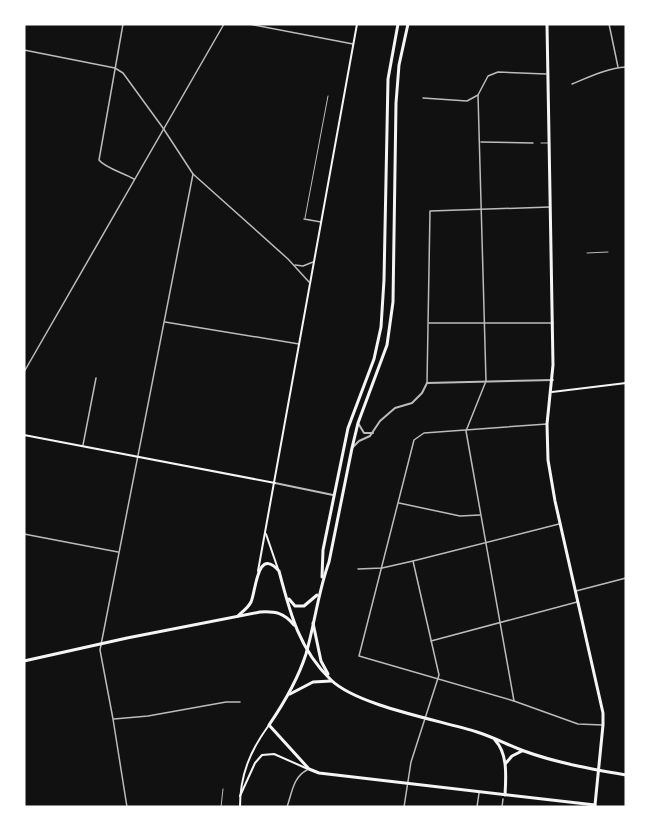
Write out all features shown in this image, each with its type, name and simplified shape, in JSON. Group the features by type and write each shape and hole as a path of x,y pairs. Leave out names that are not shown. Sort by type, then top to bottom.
{"main road":[{"path":"238,616 250,604 266,531 357,24"},
{"path":"322,582 323,550 348,428 374,359 381,327 388,79 398,24"},
{"path":"240,807 244,769 248,758 288,695 306,652 322,582 329,562 358,423 381,364 392,318 396,103 399,65 408,24"},
{"path":"240,795 255,763 262,755 274,753 319,774 595,806 603,712 550,472 547,424 553,380 553,323 547,24"},
{"path":"550,393 626,383"},
{"path":"24,435 275,483"},
{"path":"266,531 306,652 332,681 348,692 365,700 494,738 524,751 578,767 626,775"},
{"path":"257,574 265,564 274,566 279,571"},
{"path":"286,596 291,603 299,607 310,603 319,594"},
{"path":"24,661 101,643 273,611 286,616 296,627"},
{"path":"313,621 321,661 332,681"},
{"path":"288,695 313,682 332,681"},
{"path":"269,725 309,770"},
{"path":"494,738 502,748 506,795"},
{"path":"505,766 512,756 524,751"}],"street":[{"path":"123,24 99,160 103,165 119,170 134,179"},
{"path":"24,372 224,24"},
{"path":"249,24 354,45"},
{"path":"609,24 618,68"},
{"path":"24,51 115,68 123,73 193,174 294,265 310,283"},
{"path":"572,84 626,67"},
{"path":"514,701 466,431 486,381 478,95 488,76 498,72 548,74"},
{"path":"423,98 467,101 478,95"},
{"path":"480,142 533,143"},
{"path":"126,807 100,650 193,174"},
{"path":"352,448 359,441 370,436 380,421 394,408 412,403 422,393 427,383 430,211 551,207"},
{"path":"304,219 321,222"},
{"path":"294,265 303,266 313,262"},
{"path":"164,322 300,344"},
{"path":"428,323 553,323"},
{"path":"83,446 96,378"},
{"path":"427,383 553,380"},
{"path":"358,423 364,433 373,433"},
{"path":"547,424 424,434 414,440 359,656 514,701 578,724 603,725"},
{"path":"275,483 333,495"},
{"path":"398,503 460,516 481,515"},
{"path":"358,569 381,568 413,561 560,523"},
{"path":"24,534 118,553"},
{"path":"404,807 411,762 439,675 413,561"},
{"path":"575,591 626,578"},
{"path":"431,641 578,602"},
{"path":"113,719 240,702"},
{"path":"287,807 296,780 301,773 309,770"},
{"path":"477,807 479,792"},
{"path":"502,799 502,807"}],"lane":[{"path":"304,219 328,96"},
{"path":"542,143 549,143"},
{"path":"587,253 608,252"},
{"path":"221,807 223,789"}]}
